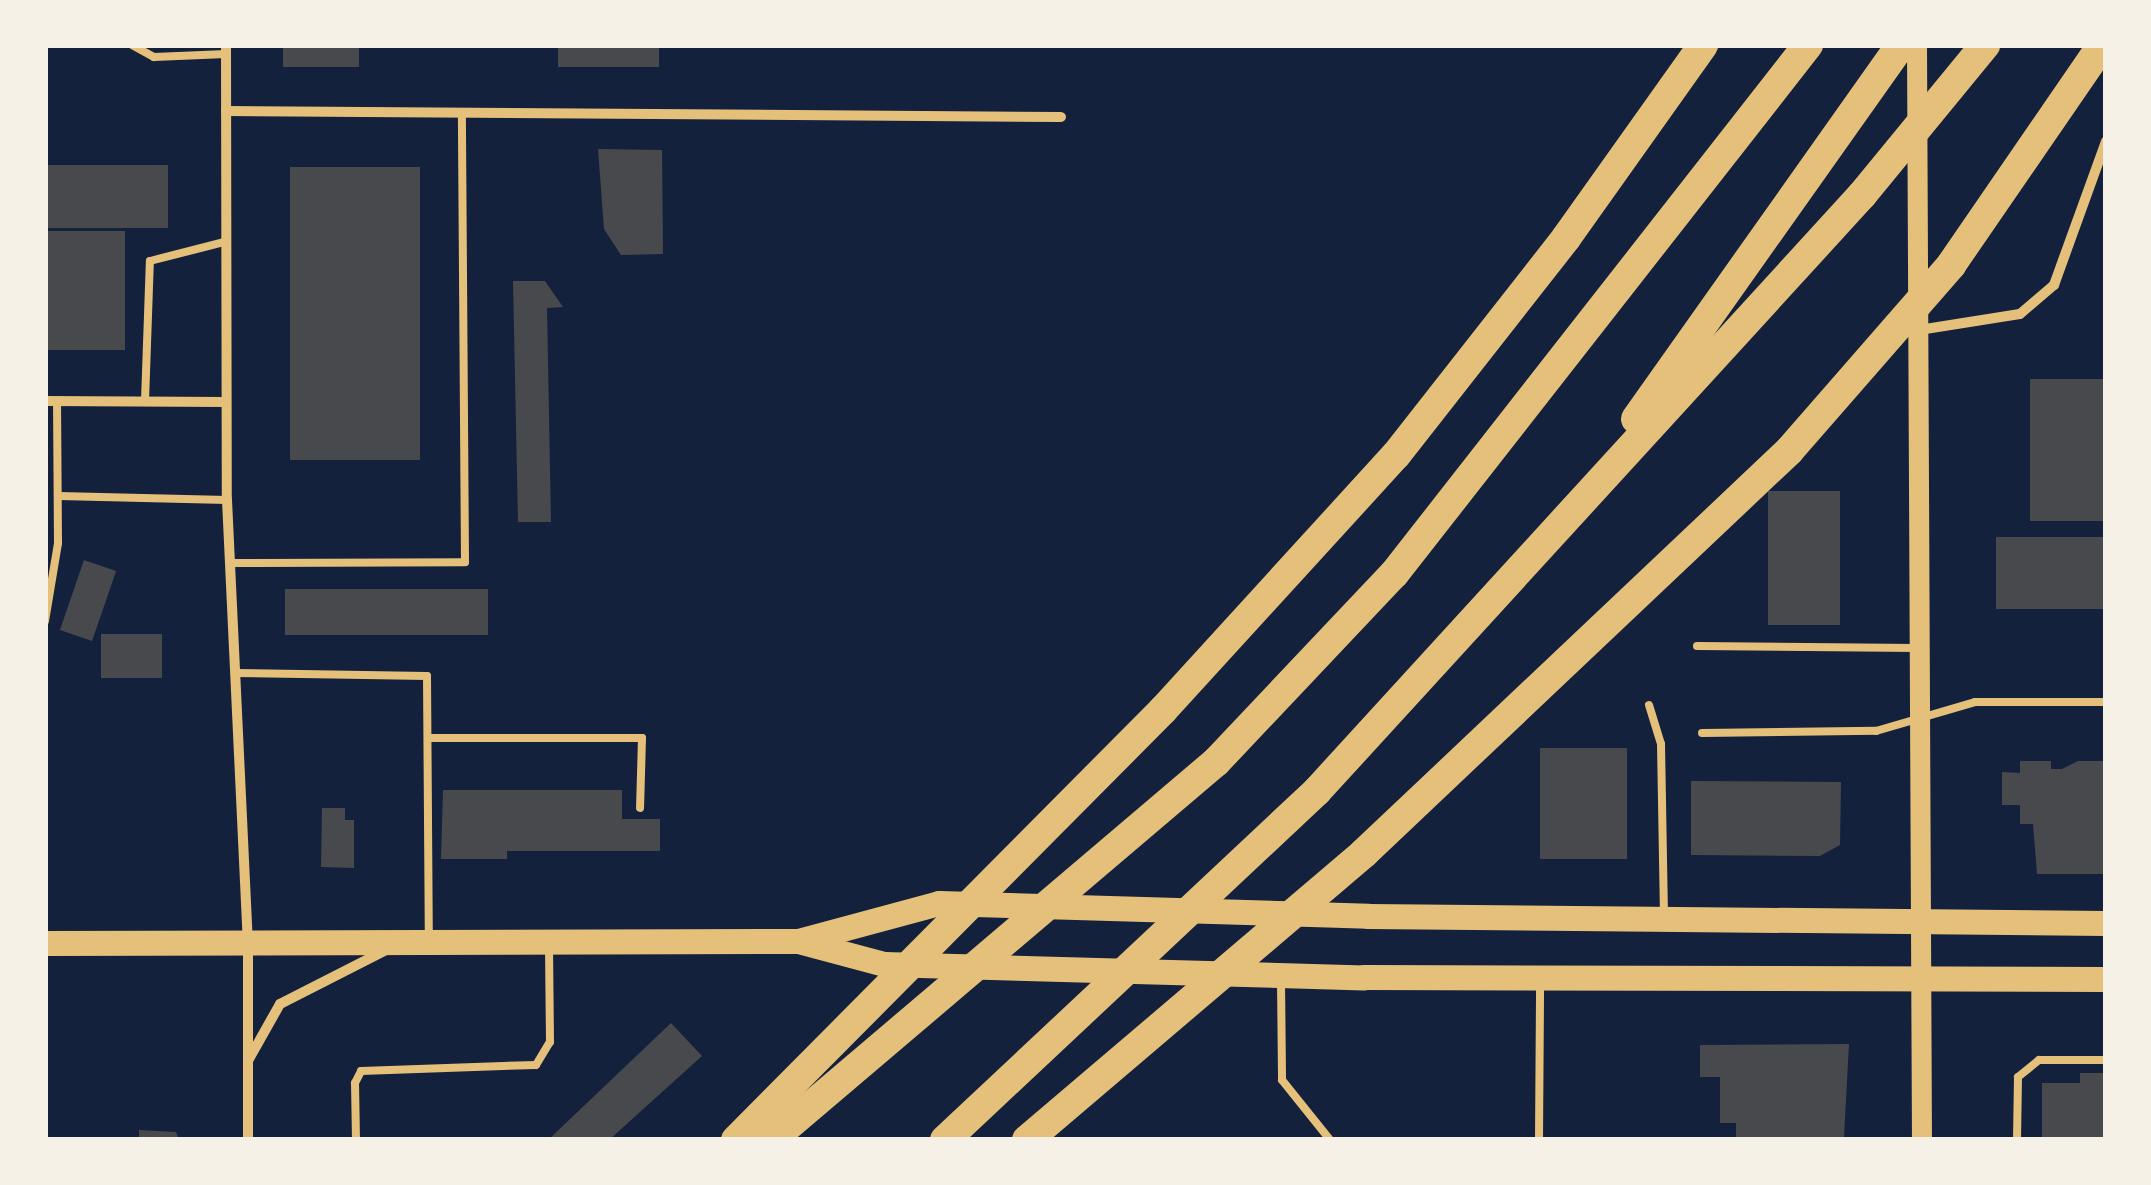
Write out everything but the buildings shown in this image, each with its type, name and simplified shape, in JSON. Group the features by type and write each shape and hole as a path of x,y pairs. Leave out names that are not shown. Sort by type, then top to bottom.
{"highway":[{"path":"736,1140 1162,710 1396,454 1566,238 1703,45"},
{"path":"772,1140 903,1035 1216,762 1394,574 1808,45"},
{"path":"1565,520 1901,45"},
{"path":"946,1140 1276,831 1862,194 1985,45"},
{"path":"1027,1140 1364,853 1800,440 1951,266 2102,45"}],"main road":[{"path":"1916,45 1923,712 1922,1140"},
{"path":"798,941 939,902 2106,923"},
{"path":"45,943 798,941 884,964 1540,978 2106,979"}],"street":[{"path":"226,49 226,500 248,943 248,1140"},
{"path":"226,112 1062,117"},
{"path":"1919,330 2020,314 2046,292 2064,266 2105,148"},
{"path":"51,401 225,402"},
{"path":"248,1060 280,1004 402,942"}],"lane":[{"path":"132,45 154,57 226,49"},
{"path":"230,563 465,562 462,113"},
{"path":"145,401 150,261 224,242"},
{"path":"45,621 59,496 51,401"},
{"path":"59,496 226,500"},
{"path":"1697,646 1921,648"},
{"path":"235,673 424,675 429,738 429,942"},
{"path":"1702,733 1876,731 1923,712 1975,702 2106,702"},
{"path":"1649,705 1661,744 1664,918"},
{"path":"429,738 642,738 640,808"},
{"path":"356,1140 355,1083 361,1072 536,1065 550,1042 549,942"},
{"path":"1281,973 1282,1080 1330,1140"},
{"path":"1539,1140 1540,978"},
{"path":"2018,1140 2018,1077 2039,1060 2106,1060"}]}
